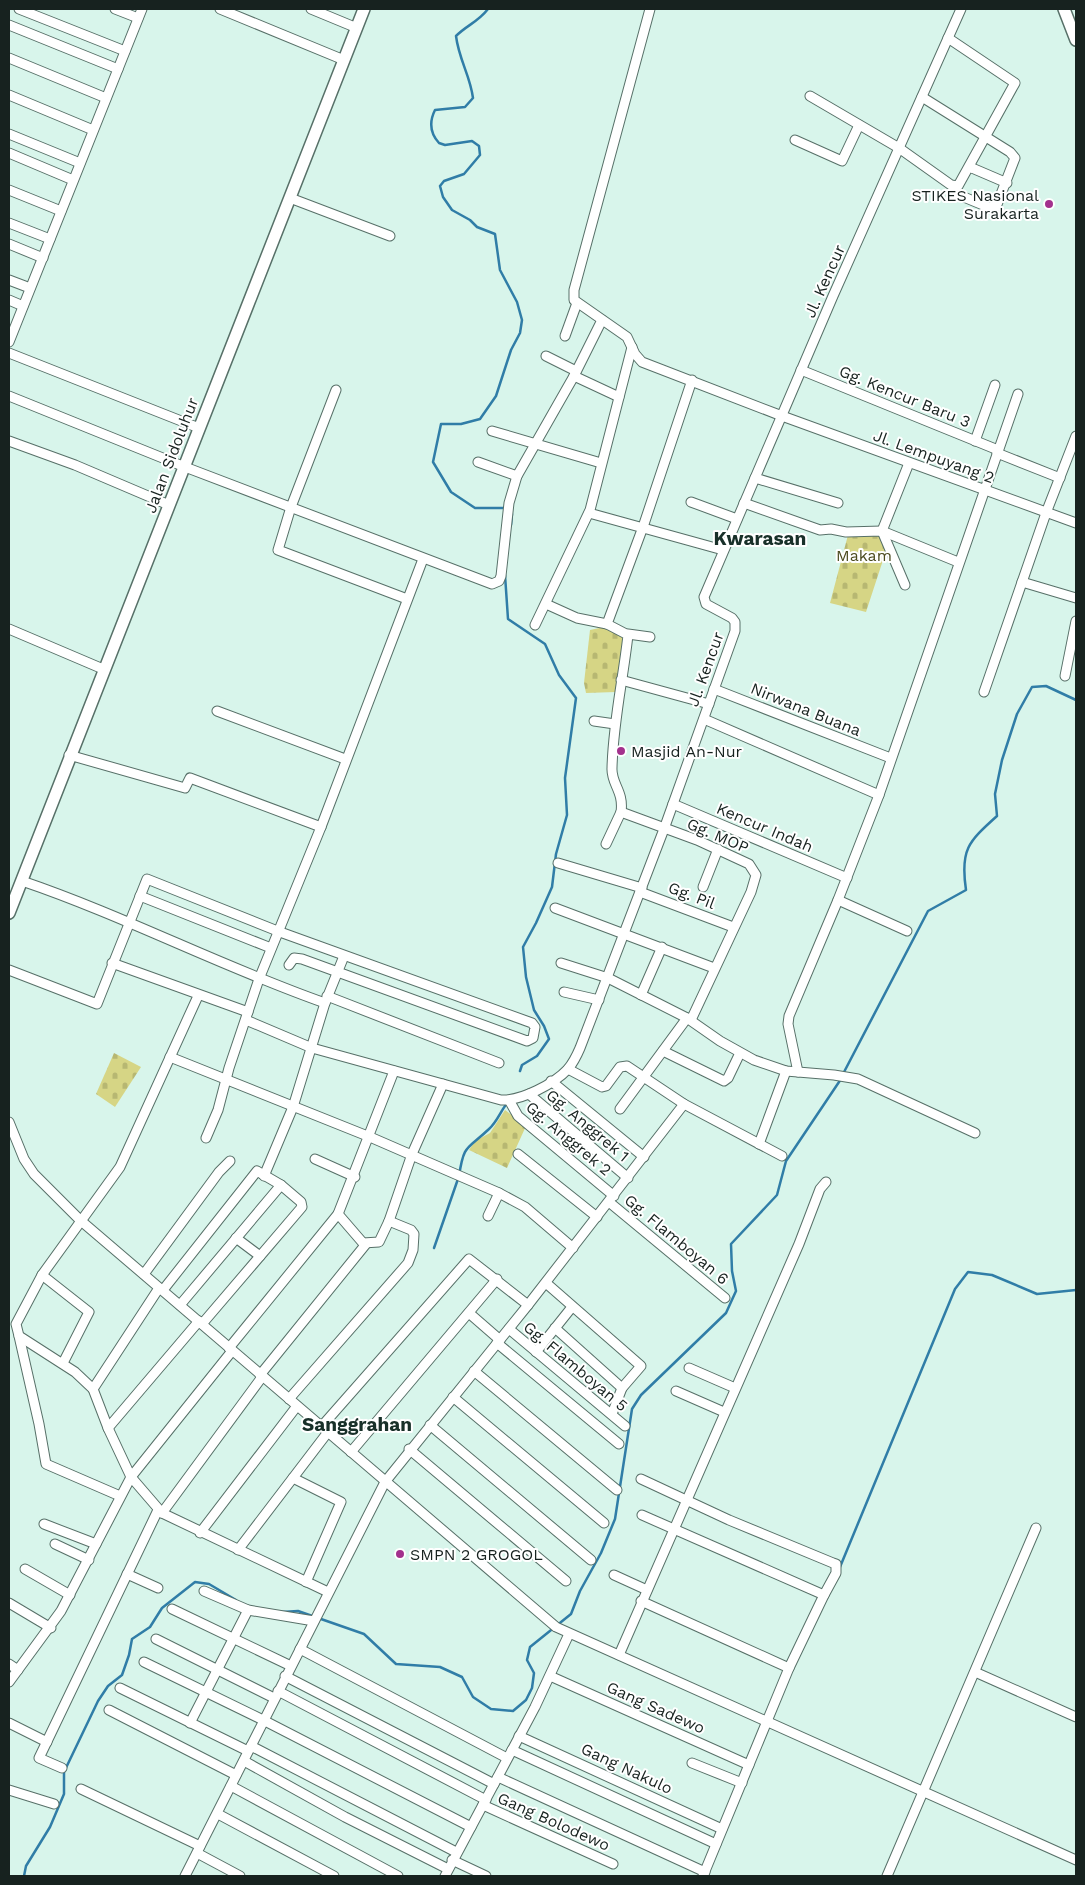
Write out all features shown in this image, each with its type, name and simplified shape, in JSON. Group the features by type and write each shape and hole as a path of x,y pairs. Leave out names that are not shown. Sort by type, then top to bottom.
{"main road":[{"name":"Jalan Sidoluhur","path":"9,913 69,755 185,467 364,9"},
{"path":"1064,9 1076,40"}],"street":[{"path":"19,9 125,52"},
{"path":"115,9 138,18"},
{"path":"9,342 50,239 58,210 73,180 142,9"},
{"path":"220,9 344,60"},
{"path":"311,9 357,28"},
{"path":"565,336 577,303 574,290 650,9"},
{"name":"Jl. Kencur","path":"112,963 247,1016 312,1048 495,1100 509,1100 529,1094 568,1069 580,1048 608,978 704,719 736,625 732,618 706,604 703,599 898,148 961,9"},
{"path":"9,25 118,69"},
{"path":"810,96 898,148 956,187 1015,83 948,38"},
{"path":"9,58 106,98"},
{"path":"9,95 93,130"},
{"path":"922,97 1010,152 1015,158 998,205 992,208 954,193"},
{"path":"795,140 842,161 859,125"},
{"path":"9,134 80,163"},
{"path":"9,153 73,180"},
{"path":"972,168 1007,183"},
{"path":"9,190 58,210"},
{"path":"290,198 390,236"},
{"path":"9,223 50,239"},
{"path":"9,244 42,258"},
{"path":"9,280 30,288"},
{"path":"9,300 23,306"},
{"name":"Jl. Lempuyang 2","path":"577,303 627,337 642,362 782,416 1076,523"},
{"path":"9,396 185,467 489,584 495,583 501,576 508,508 517,476 575,374 602,320"},
{"path":"535,625 589,513 632,347"},
{"path":"9,353 199,428"},
{"path":"546,356 619,397"},
{"name":"Gg. Kencur Baru 3","path":"801,370 976,441 1060,478"},
{"path":"606,624 643,527 692,380"},
{"path":"976,441 994,385"},
{"path":"336,390 291,507 278,550 407,599"},
{"path":"798,1072 788,1024 789,1016 847,878 878,795 929,655 958,562 985,491 1018,394"},
{"path":"492,431 534,445 601,463"},
{"path":"984,692 1046,513 1076,436"},
{"path":"9,441 75,465 169,505"},
{"path":"478,462 517,476"},
{"path":"905,585 882,531 909,463"},
{"path":"755,478 838,504"},
{"path":"691,501 737,519"},
{"path":"744,503 820,530 831,529 846,532 882,531 958,562"},
{"path":"589,513 724,550"},
{"path":"206,1138 218,1110 259,979 271,948 280,932 321,827 423,559"},
{"path":"1022,582 1076,598"},
{"path":"546,604 577,618 606,624 628,634 650,637"},
{"path":"1065,676 1076,621"},
{"path":"9,629 103,669"},
{"path":"606,844 621,812 621,792 612,774 615,724 628,634"},
{"path":"621,680 709,704"},
{"name":"Nirwana Buana","path":"714,689 888,757"},
{"path":"217,711 345,760"},
{"path":"704,719 878,795"},
{"path":"594,721 615,724"},
{"path":"69,755 186,788 190,778 321,827"},
{"name":"Kencur Indah","path":"672,804 847,878"},
{"name":"Gg. MOP","path":"621,812 718,849 749,864 756,874 751,892 733,927"},
{"path":"703,887 718,849"},
{"name":"Gg. Pil","path":"558,863 641,890 733,927"},
{"path":"9,970 96,1005 147,879 344,956 532,1023 535,1027 534,1038 527,1041 298,958 294,958 289,965"},
{"path":"22,881 130,924 259,979 326,1000 499,1063"},
{"path":"140,896 271,948"},
{"path":"838,900 907,931"},
{"path":"556,908 625,932 714,968"},
{"path":"620,1110 689,1019 733,927"},
{"path":"641,995 662,947"},
{"path":"264,1176 293,1107 326,1000 344,956"},
{"path":"561,963 608,978 689,1019 740,1053 786,1071 834,1074 867,1083 975,1133"},
{"path":"564,992 599,1000"},
{"path":"120,1496 46,1464 39,1424 16,1324 42,1275 120,1167 198,996"},
{"path":"663,1051 724,1081 728,1078 740,1053"},
{"path":"170,1057 412,1154 499,1192 524,1207 573,1248"},
{"path":"568,1069 602,1087 606,1086 623,1066 628,1066 644,1079 684,1104 782,1156"},
{"path":"759,1144 786,1071"},
{"path":"9,1682 51,1628 89,1560 131,1476 338,1214 370,1137 394,1072"},
{"path":"551,1081 644,1157"},
{"path":"62,1768 39,1759 127,1574 160,1511 261,1376 366,1244 379,1242 389,1221 412,1154 442,1084"},
{"name":"Gg. Anggrek 1","path":"529,1094 628,1178"},
{"name":"Gg. Anggrek 2","path":"509,1100 518,1116 612,1199"},
{"path":"184,1876 218,1814 285,1676 385,1482 409,1449 597,1218 684,1104"},
{"path":"9,1122 24,1159 34,1174 80,1220 385,1482 563,1631 1076,1858"},
{"path":"518,1154 597,1218"},
{"path":"315,1159 354,1177"},
{"path":"144,1274 222,1168 230,1161"},
{"path":"93,1389 161,1289 257,1171 281,1185 300,1201 302,1206 260,1256 108,1428"},
{"path":"619,1655 641,1601 675,1529 724,1412 799,1244 820,1189 826,1182"},
{"path":"180,1305 281,1185"},
{"path":"488,1216 499,1192"},
{"name":"Gg. Flamboyan 6","path":"612,1199 725,1298"},
{"path":"338,1214 366,1244"},
{"path":"289,1399 408,1263 413,1250 414,1234 410,1230 389,1221"},
{"path":"236,1238 260,1256"},
{"path":"238,1550 293,1478 325,1429 468,1260 472,1259 528,1305"},
{"path":"42,1275 89,1312 63,1363"},
{"path":"351,1452 497,1280"},
{"path":"546,1282 640,1366 622,1388 612,1414"},
{"path":"536,1352 572,1307"},
{"path":"469,1313 498,1342 619,1444"},
{"path":"555,1328 622,1388"},
{"name":"Gg. Flamboyan 5","path":"508,1329 625,1426"},
{"path":"19,1336 63,1363 93,1389 108,1428 131,1476 160,1511 200,1532 328,1592"},
{"path":"689,1368 735,1388"},
{"path":"474,1371 617,1490"},
{"path":"676,1391 724,1412"},
{"path":"453,1397 604,1523"},
{"path":"200,1532 297,1406"},
{"path":"430,1425 591,1560"},
{"path":"409,1449 566,1580"},
{"path":"293,1478 341,1502 306,1582"},
{"path":"285,1676 496,1780 704,1874 789,1668 836,1573 836,1564 640,1479"},
{"path":"642,1515 824,1595"},
{"path":"44,1524 96,1544"},
{"path":"888,1876 1036,1528"},
{"path":"55,1544 89,1560"},
{"path":"25,1569 70,1595"},
{"path":"127,1574 158,1588"},
{"path":"614,1575 647,1590"},
{"path":"204,1591 248,1610 315,1620"},
{"path":"641,1601 789,1668"},
{"path":"9,1603 51,1628"},
{"path":"172,1609 233,1640 291,1666"},
{"path":"190,1723 248,1610"},
{"path":"244,1761 446,1872 485,1802 550,1676 563,1631"},
{"name":"Gang Bolodewo","path":"156,1639 217,1670 276,1694 485,1802 613,1864"},
{"path":"300,1649 510,1754 716,1844"},
{"path":"144,1662 263,1720 471,1827"},
{"path":"9,1664 18,1670"},
{"path":"975,1672 1076,1717"},
{"name":"Gang Sadewo","path":"550,1676 749,1765"},
{"path":"120,1688 190,1723 249,1749 454,1856 486,1876"},
{"path":"109,1710 236,1775"},
{"path":"9,1723 47,1742"},
{"name":"Gang Nakulo","path":"519,1736 722,1829"},
{"path":"692,1763 742,1783"},
{"path":"231,1786 398,1876"},
{"path":"81,1789 199,1849 240,1876"},
{"path":"9,1790 54,1804"},
{"path":"218,1814 334,1876"}],"green space":[{"name":"Makam","path":"880,533 887,553 885,554 866,612 830,603 848,535"},
{"path":"604,627 626,635 616,692 586,693 584,683 590,630"},
{"path":"114,1053 141,1067 115,1107 96,1094"},
{"path":"505,1110 526,1126 507,1168 469,1150 475,1141 490,1133"}],"waterway":[{"path":"488,9 456,36 473,98 465,107 435,110 431,127 439,143 445,145 472,141 479,146 480,155 464,174 444,181 440,186 443,197 452,210 470,220 477,227 495,234 500,270 517,302 522,320 520,333 511,350 496,396 480,419 461,424 441,424 433,462 451,492 475,508 507,508"},
{"path":"511,525 512,514"},
{"path":"505,575 508,619 545,644 559,675 576,698 565,778 567,815 556,854 552,887 523,947 526,977 534,1010 544,1026 549,1039 537,1056 522,1065 520,1071"},
{"path":"843,1074 928,911 966,890 964,865 968,848 979,833 997,816 995,794 1002,760 1017,714 1032,687 1046,686 1076,700"},
{"path":"282,1612 298,1611 364,1634 396,1664 440,1667 462,1677 473,1697 491,1709 513,1711 526,1700 532,1688 534,1673 527,1660 530,1647 571,1614 580,1591 601,1553 615,1519 632,1409 641,1395 726,1313 736,1291 732,1271 731,1244 777,1195 786,1161 841,1079"},
{"path":"434,1248 459,1176 465,1152 471,1144 491,1127 505,1106"},
{"path":"840,1567 955,1289 968,1272 992,1275 1037,1294 1076,1290"},
{"path":"24,1876 26,1866 50,1827 64,1794 64,1772 98,1701 108,1686 122,1675 132,1639 150,1627 162,1608 195,1582 209,1584 236,1600"}],"place":[{"name":"STIKES Nasional Surakarta","path":"1049,204"},
{"name":"Masjid An-Nur","path":"621,751"},
{"name":"SMPN 2 GROGOL","path":"400,1554"}],"district":[{"name":"Kwarasan","path":"760,538"},
{"name":"Sanggrahan","path":"357,1424"}]}
